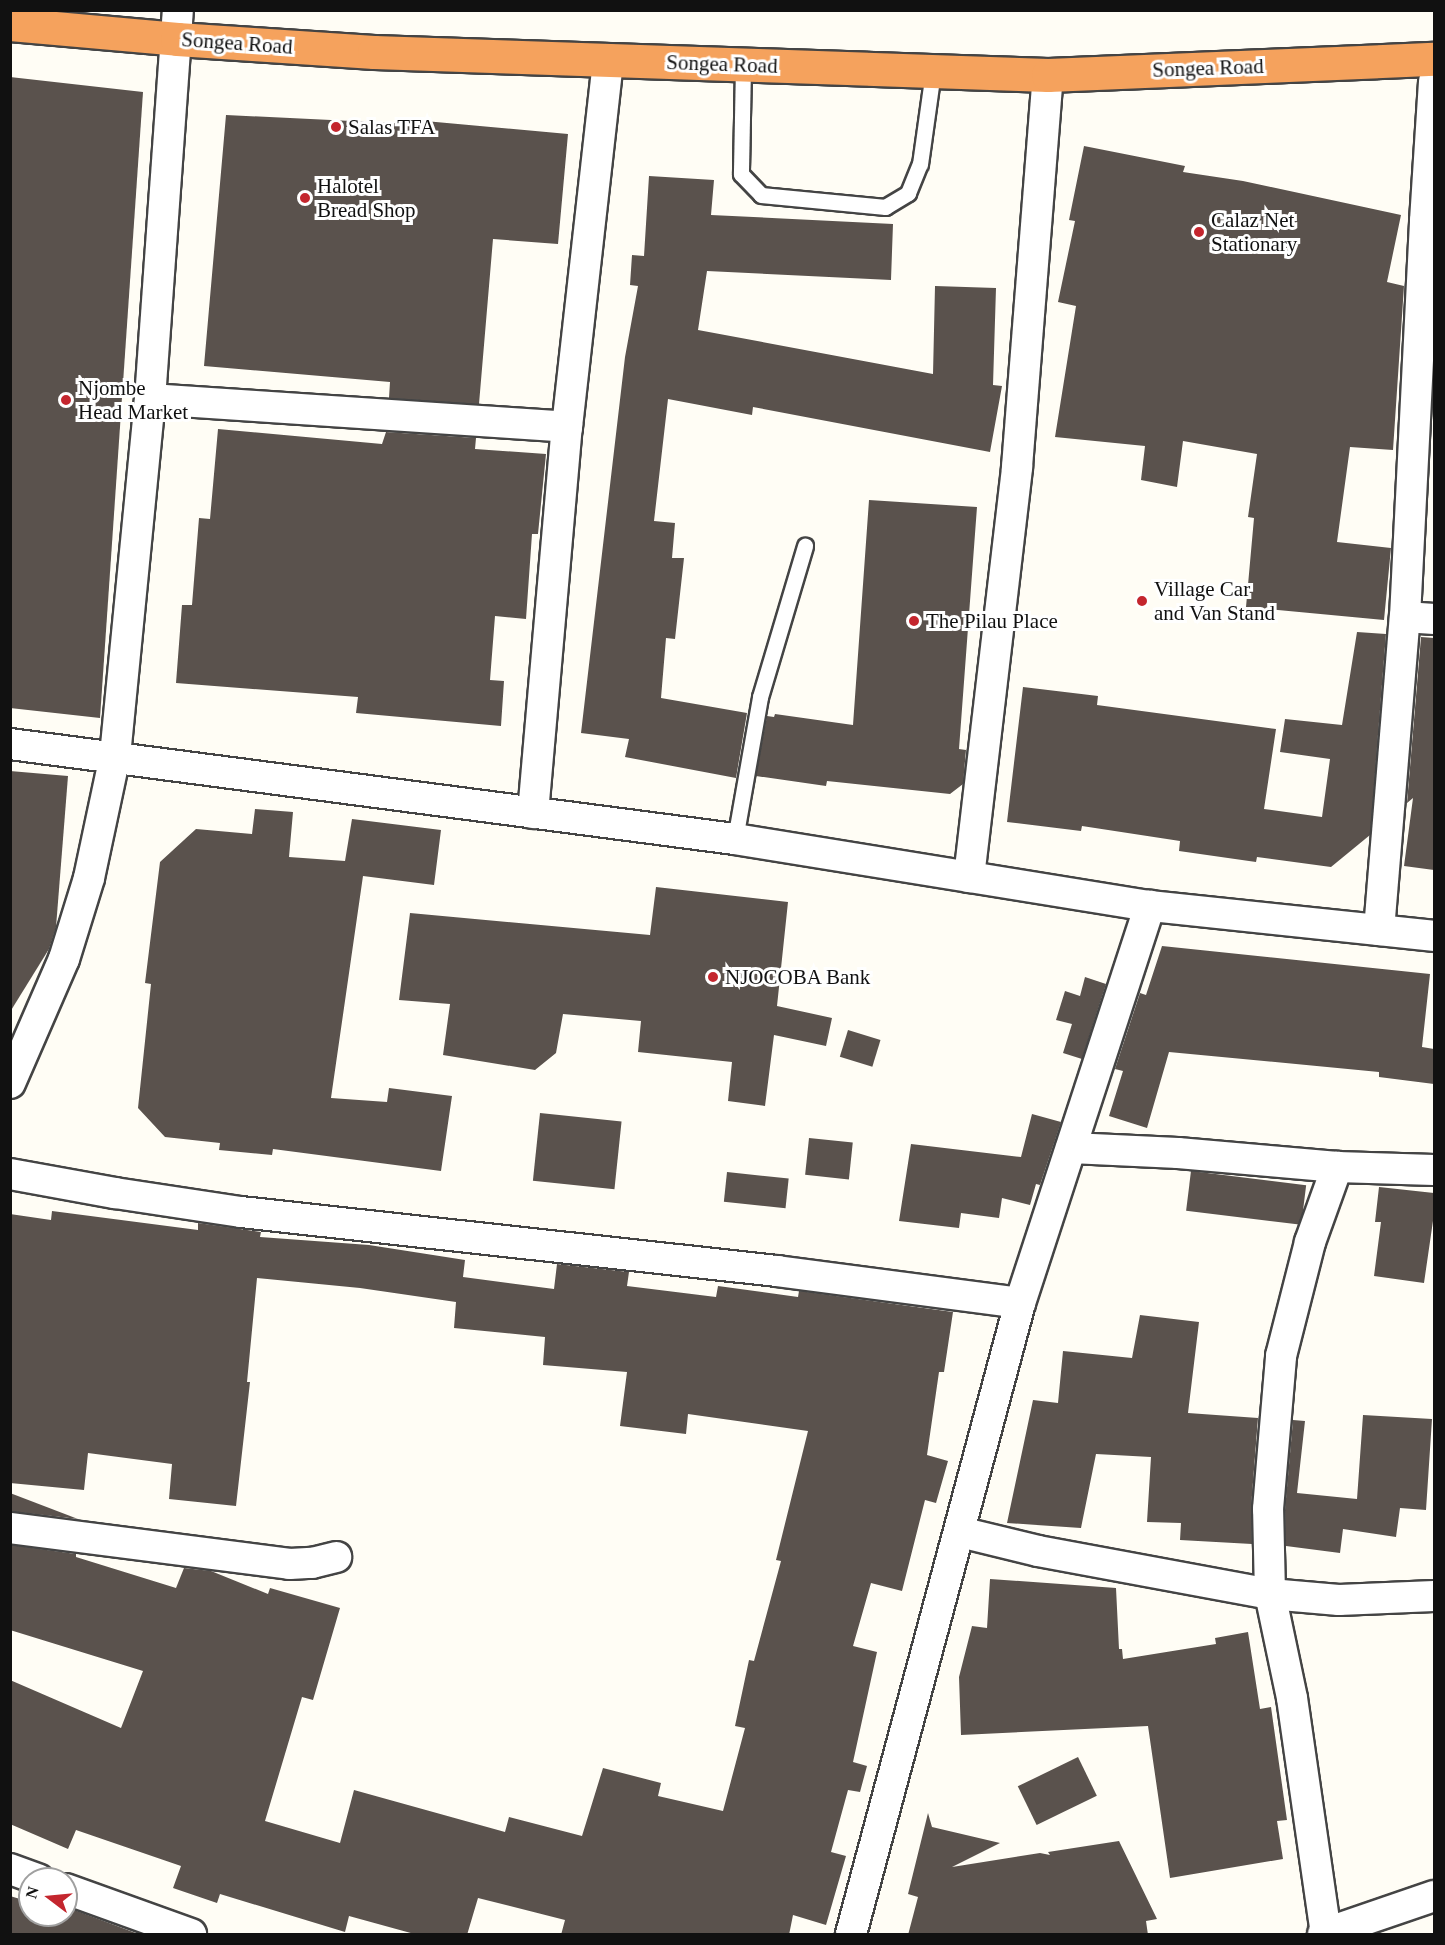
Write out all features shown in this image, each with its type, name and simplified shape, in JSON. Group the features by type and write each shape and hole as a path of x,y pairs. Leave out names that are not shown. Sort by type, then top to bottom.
{"highway":[{"name":"Songea Road","path":"10,24 177,25 374,52 1048,75 1434,59"}],"street":[{"path":"10,1083 64,959 88,878 115,756 150,399 177,25"},
{"path":"533,813 567,427 608,59"},
{"path":"969,877 1017,467 1048,75"},
{"path":"1379,930 1405,617 1434,81"},
{"path":"150,399 567,427"},
{"path":"1405,617 1434,619"},
{"path":"10,744 735,838 1150,906 1434,936"},
{"path":"851,1935 1020,1303 1150,906"},
{"path":"1071,1148 1178,1153 1337,1167 1434,1170"},
{"path":"1337,1167 1310,1242 1281,1356 1268,1509 1270,1594 1292,1698 1324,1934 1434,1896"},
{"path":"10,1173 115,1193 241,1212 777,1271 1020,1303"},
{"path":"10,1528 290,1564 312,1563 336,1557"},
{"path":"960,1532 1038,1551 1270,1594 1339,1600 1434,1596"},
{"path":"78,1893 191,1935"}],"lane":[{"path":"743,66 741,174 761,195 885,207 908,194 920,164 933,72"},
{"path":"735,838 760,697 805,546"}],"building":[{"name":"Njombe Head Market","path":"10,77 143,92 100,718 10,708"},
{"path":"226,115 413,124 414,120 568,134 558,244 493,239 479,404 389,398 390,382 204,366"},
{"path":"1084,146 1185,166 1183,172 1243,181 1401,215 1387,282 1404,286 1393,450 1350,447 1337,542 1391,548 1384,620 1246,607 1254,518 1248,517 1257,454 1183,441 1177,487 1141,480 1145,446 1055,437 1076,306 1058,302 1075,221 1069,220"},
{"path":"649,176 714,180 711,215 893,224 891,280 707,271 698,330 933,374 935,286 996,288 993,385 1002,386 990,452 753,407 752,415 668,399 654,521 675,523 672,558 684,558 675,639 666,638 661,698 747,713 736,778 625,757 629,739 581,733 625,357 638,286 630,285 632,255 644,256"},
{"path":"218,429 382,444 386,432 476,438 475,449 546,454 538,534 532,534 526,619 495,616 490,680 504,681 501,726 356,713 358,697 176,683 182,605 192,605 199,518 210,519"},
{"name":"The Pilau Place","path":"869,500 977,507 959,749 966,750 963,784 950,794 827,781 826,786 756,776 767,716 774,717 775,714 853,725"},
{"path":"1357,632 1386,634 1370,835 1331,867 1257,857 1256,862 1179,851 1180,841 1082,826 1081,831 1007,822 1023,687 1098,696 1097,705 1276,729 1264,809 1322,817 1330,759 1280,752 1285,719 1342,725"},
{"path":"1421,637 1434,638 1434,870 1404,866 1413,798 1407,803"},
{"path":"10,771 68,776 56,927 49,949 10,1012"},
{"path":"255,809 293,812 289,857 345,861 352,819 441,830 434,885 363,876 331,1098 387,1102 389,1088 452,1096 441,1171 273,1149 272,1155 219,1150 220,1143 165,1137 138,1108 151,984 145,983 160,862 196,829 252,834"},
{"path":"656,887 788,902 777,1006 832,1018 826,1046 774,1035 765,1106 728,1101 732,1062 638,1052 641,1021 563,1014 556,1053 535,1070 443,1055 450,1004 399,1000 410,913 650,935"},
{"path":"1162,946 1430,974 1422,1047 1434,1049 1434,1084 1379,1077 1379,1072 1169,1052 1147,1128 1109,1116 1123,1071 1115,1069 1140,993 1146,995"},
{"path":"1085,977 1106,984 1082,1059 1063,1053 1072,1024 1056,1020 1065,991 1080,996"},
{"path":"848,1030 881,1040 872,1067 840,1057"},
{"path":"540,1113 622,1122 614,1189 533,1181"},
{"path":"1032,1114 1061,1122 1040,1185 1036,1184 1030,1205 1002,1198 999,1218 961,1213 959,1228 899,1221 911,1144 1021,1157"},
{"path":"809,1138 853,1143 849,1179 805,1175"},
{"path":"1191,1171 1306,1185 1301,1225 1186,1211"},
{"path":"727,1172 789,1178 786,1208 724,1202"},
{"path":"1379,1187 1434,1193 1434,1214 1424,1283 1374,1276 1381,1222 1375,1222"},
{"path":"52,1211 198,1230 198,1223 261,1232 260,1237 369,1245 465,1260 463,1277 554,1289 557,1264 629,1272 627,1286 716,1297 718,1286 798,1297 799,1291 953,1312 944,1372 939,1372 927,1455 948,1461 936,1503 925,1500 902,1591 871,1583 853,1646 877,1652 853,1762 867,1766 860,1792 848,1790 831,1852 846,1856 826,1925 793,1915 789,1935 561,1935 565,1920 478,1898 467,1935 418,1935 349,1916 345,1932 220,1894 217,1903 173,1888 181,1866 76,1830 68,1849 10,1824 10,1680 121,1728 143,1671 10,1630 10,1545 76,1554 76,1557 176,1588 184,1568 211,1571 268,1594 270,1588 340,1608 313,1700 302,1697 265,1821 340,1843 354,1790 505,1832 509,1817 582,1836 603,1768 661,1783 658,1796 723,1811 745,1728 735,1726 749,1660 754,1661 781,1561 776,1560 808,1431 688,1414 686,1434 620,1426 627,1372 543,1365 545,1337 454,1328 456,1302 360,1288 257,1278 247,1382 250,1382 236,1506 169,1499 172,1464 88,1453 84,1490 10,1483 10,1214 51,1220"},
{"path":"1140,1315 1199,1322 1188,1413 1258,1418 1251,1508 1252,1544 1180,1540 1181,1523 1147,1522 1151,1457 1096,1454 1081,1528 1007,1523 1033,1400 1058,1403 1063,1351 1132,1358"},
{"path":"1363,1415 1432,1419 1426,1510 1400,1508 1396,1537 1343,1529 1340,1553 1286,1546 1285,1510 1293,1420 1305,1421 1297,1493 1357,1499"},
{"path":"10,1493 78,1519 10,1511"},
{"path":"990,1579 1116,1588 1119,1649 1122,1649 1123,1659 1216,1644 1215,1638 1248,1632 1260,1709 1271,1707 1287,1820 1277,1821 1283,1859 1170,1878 1148,1726 961,1735 959,1677 972,1626 987,1628"},
{"path":"1078,1757 1097,1796 1037,1825 1018,1786"},
{"path":"928,1813 932,1827 1000,1843 952,1867 1040,1853 1050,1855 1048,1852 1119,1841 1157,1919 1146,1921 1148,1935 908,1935 918,1897 908,1894"},
{"path":"10,1896 18,1898 18,1927 78,1927 78,1911 141,1935 10,1935"}],"place":[{"name":"Salas TFA","path":"336,127"},
{"name":"Halotel Bread Shop","path":"305,198"},
{"name":"Calaz Net Stationary","path":"1199,232"},
{"name":"Njombe Head Market","path":"66,400"},
{"name":"Village Car and Van Stand","path":"1142,601"},
{"name":"The Pilau Place","path":"914,621"},
{"name":"NJOCOBA Bank","path":"713,977"}]}
